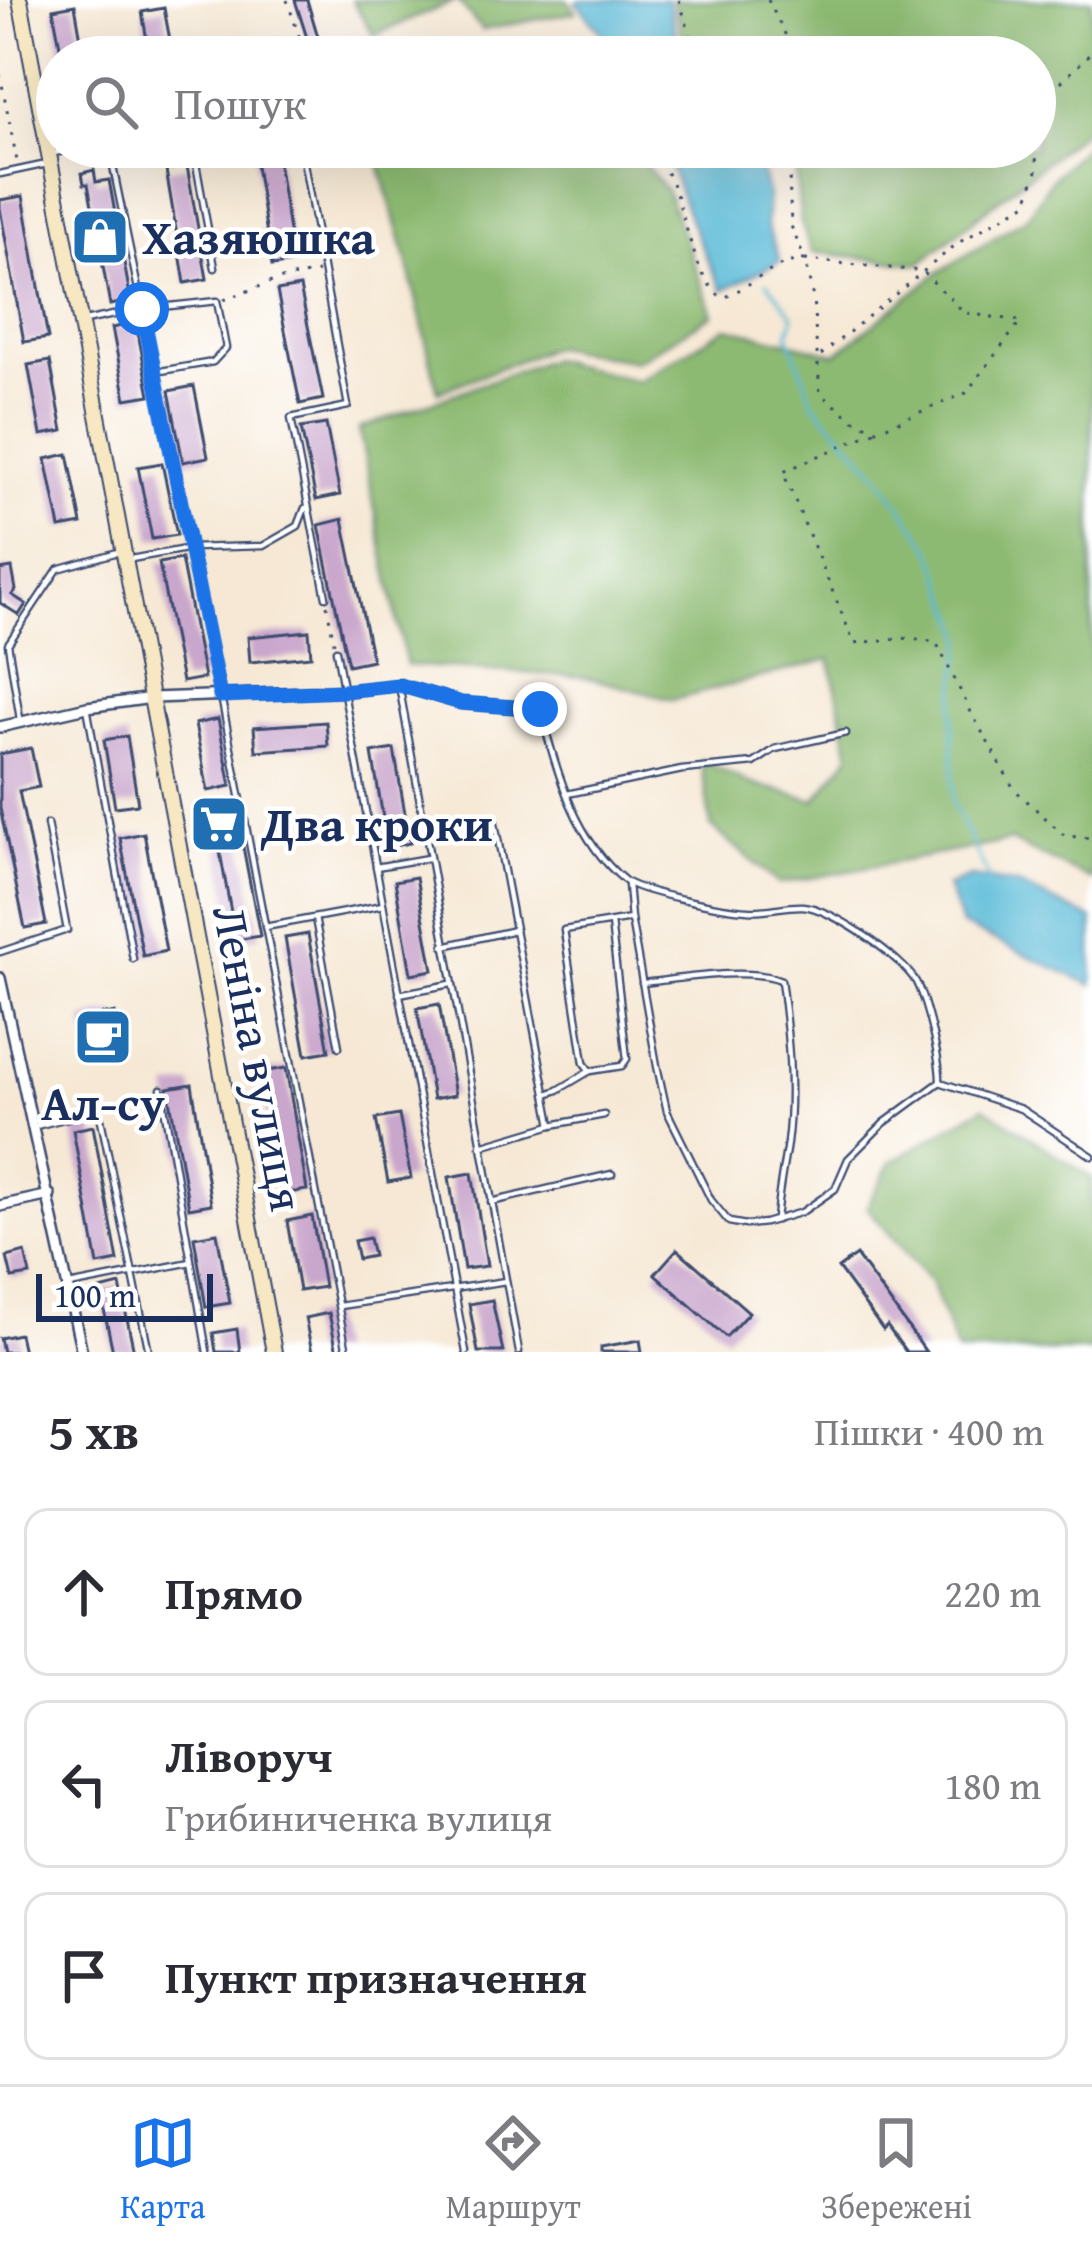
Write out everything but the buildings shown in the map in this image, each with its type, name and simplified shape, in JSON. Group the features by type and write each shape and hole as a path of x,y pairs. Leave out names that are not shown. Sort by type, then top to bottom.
{"main road":[{"name":"Леніна вулиця","path":"20,0 36,91"},
{"name":"Леніна вулиця","path":"50,168 274,1352"}],"street":[{"path":"0,727 152,698 399,685 461,703 540,709"},
{"path":"0,978 82,1352"},
{"path":"0,1206 50,1196"}],"lane":[{"path":"0,174 36,163"},
{"path":"114,168 347,1352"},
{"path":"197,168 215,268"},
{"path":"305,168 348,406 291,418 326,597"},
{"path":"80,322 217,301 226,348 212,362 155,372"},
{"path":"20,722 8,644 58,569 125,555 263,546 298,526 307,503"},
{"path":"336,650 466,1352"},
{"path":"399,685 519,1352"},
{"path":"88,707 133,959"},
{"path":"540,709 572,809 595,850 628,884 749,910 806,906 832,914 915,980 940,1062 940,1082"},
{"path":"567,794 682,770 754,763 775,749 846,733"},
{"path":"494,818 552,1125"},
{"path":"0,952 67,930 47,824"},
{"path":"376,867 428,858"},
{"path":"628,884 667,1111 711,1200 729,1222 746,1225 802,1212 835,1189 848,1159 884,1123 940,1082"},
{"path":"266,927 383,905"},
{"path":"315,918 339,1047"},
{"path":"590,1071 584,1063 564,930 631,919"},
{"path":"546,1094 590,1071 622,1066 627,1059 611,923"},
{"path":"444,946 515,930"},
{"path":"642,983 716,976 769,975 781,980 789,1099 776,1220"},
{"path":"399,994 452,984"},
{"path":"940,1082 1021,1109 1092,1156"},
{"path":"161,1089 207,1352"},
{"path":"34,1126 99,1110 149,1352"},
{"path":"481,1146 604,1114"},
{"path":"491,1202 612,1174"},
{"path":"69,1286 191,1262"},
{"path":"339,1306 506,1281"}],"path":[{"path":"287,0 299,36"},
{"path":"679,0 691,36"},
{"path":"768,0 786,36"},
{"path":"1056,87 1092,52"},
{"path":"0,74 18,170"},
{"path":"662,168 712,291 723,298 789,260 806,260 922,271 965,313 1021,321 966,393 783,472 854,643 910,638 936,642 1014,789 1065,836 1092,838"},
{"path":"789,168 791,226 806,260 813,298 820,393 851,419 877,430"},
{"path":"818,358 958,242 1027,203 1037,168"},
{"path":"217,301 277,280 323,271"},
{"path":"326,597 336,650"}],"green space":[{"path":"352,0 457,0 374,35"},
{"path":"457,0 568,0 576,12 482,30"},
{"path":"673,0 1092,0 1092,119 1056,153 1056,36 681,36"},
{"path":"1092,139 1092,880 1010,841 779,884 711,826 701,760 752,784 815,800 850,755 830,659 673,700 586,677 406,665 359,429 550,359 638,381 727,327 836,354 939,272 1028,217 1051,180"},
{"path":"380,168 648,168 666,190 713,314 636,361 553,347 438,392"},
{"path":"795,168 1038,168 919,264 812,252 801,223"},
{"path":"984,1107 1092,1178 1092,1350 957,1352 931,1283 867,1207 891,1162"}],"water":[{"path":"668,0 675,36 603,36 576,2"},
{"path":"671,168 763,168 766,224 780,261 723,290"},
{"path":"970,877 1018,885 1092,919 1092,985 961,925 947,886"}],"waterway":[{"path":"767,282 794,316 788,334 814,404 875,470 932,550 964,636 953,708 953,804 990,880"}],"place":[{"name":"Хазяюшка","path":"100,237"},
{"name":"Два кроки","path":"219,824"},
{"name":"Ал-су","path":"103,1037"}],"route":[{"path":"142,309 220,696 399,685 461,703 540,709"}]}
